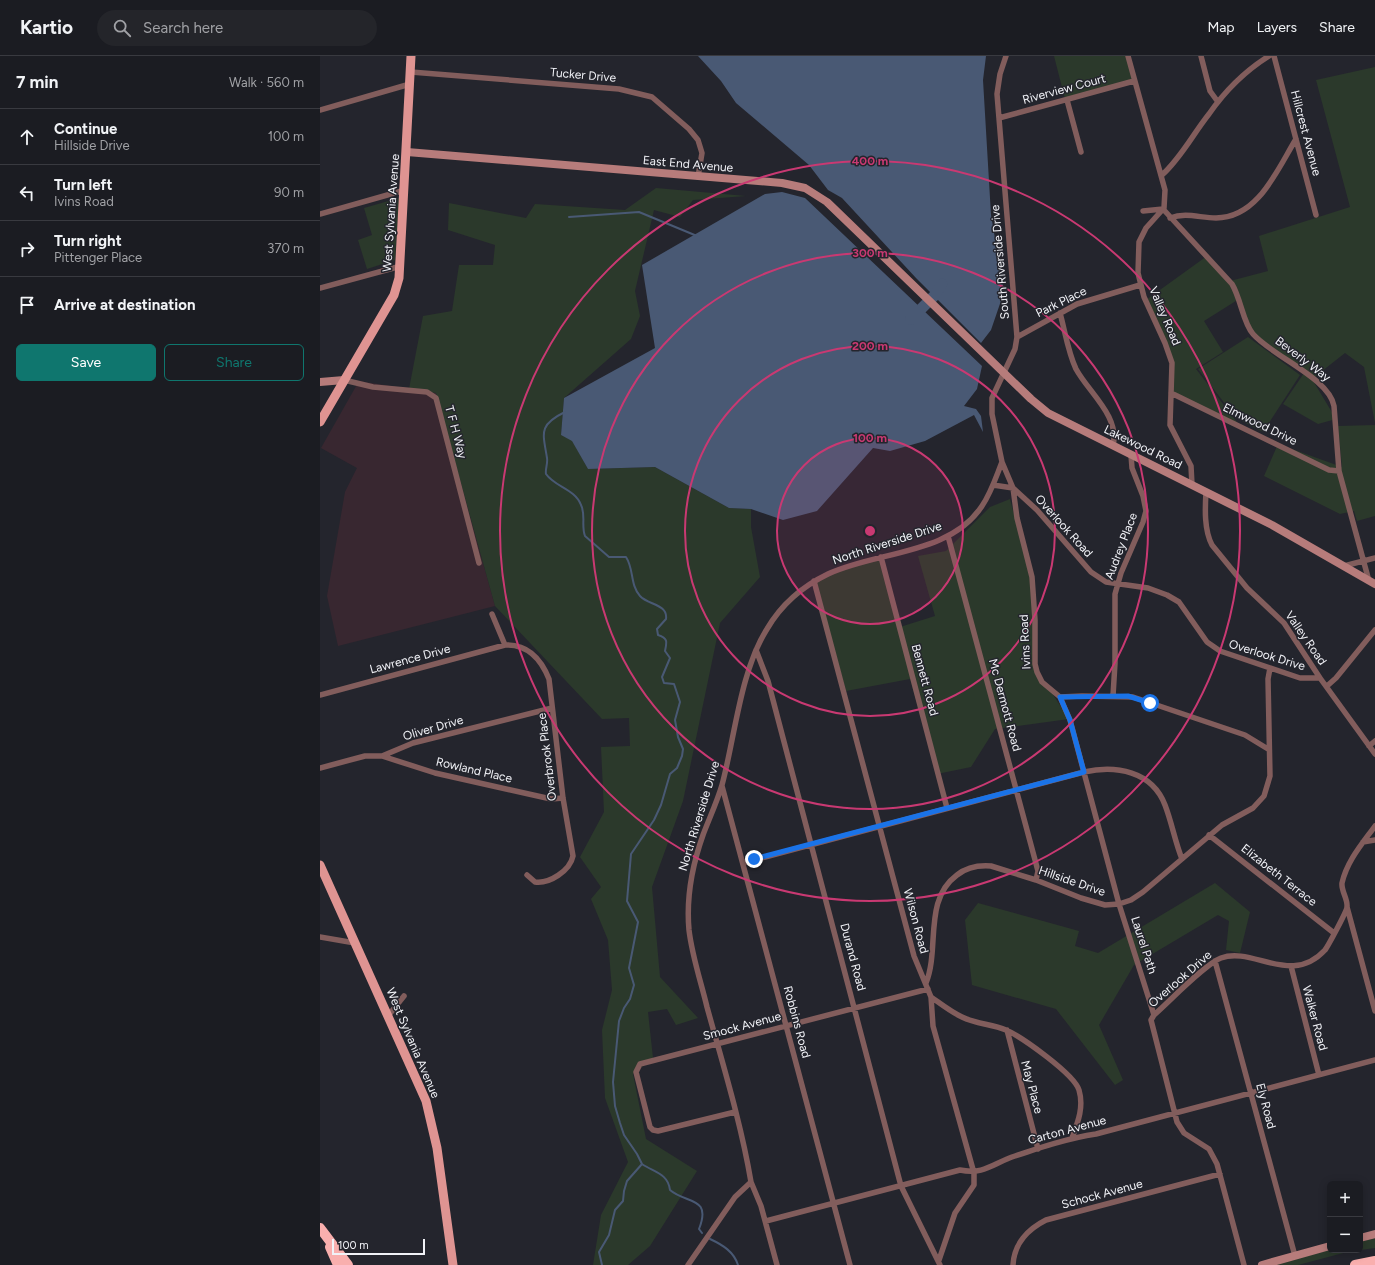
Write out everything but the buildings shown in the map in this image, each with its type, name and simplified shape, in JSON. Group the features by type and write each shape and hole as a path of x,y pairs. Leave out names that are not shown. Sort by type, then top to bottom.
{"highway":[{"path":"322,1230 338,1265"},
{"path":"322,1230 348,1265"},
{"path":"1355,1265 1375,1262"}],"main road":[{"name":"West Sylvania Avenue","path":"320,422 394,295 399,278 401,266 411,56"},
{"name":"West Sylvania Avenue","path":"320,865 423,1092 437,1148 453,1265"}],"street":[{"name":"South Riverside Drive","path":"1002,462 992,405 995,391 1015,349 1017,337 1016,308 999,118 998,84 1006,56"},
{"path":"1128,56 1156,162 1162,175 1165,190 1163,209 1143,211"},
{"path":"1201,56 1210,91 1218,102"},
{"path":"1162,175 1172,166 1218,102 1240,78 1269,56"},
{"name":"Hillcrest Avenue","path":"1274,56 1316,215"},
{"name":"Tucker Drive","path":"411,72 619,90 652,97 689,129 698,140 702,153 698,177"},
{"name":"Riverview Court","path":"999,118 1134,81"},
{"path":"320,110 410,84"},
{"path":"1067,100 1081,152"},
{"path":"1170,218 1182,214 1220,218 1237,214 1247,208 1264,190 1296,139"},
{"name":"East End Avenue","path":"407,152 782,183 812,191 826,202 924,297"},
{"path":"320,214 405,190"},
{"name":"Beverly Way","path":"1163,209 1232,284 1239,296 1245,318 1252,333 1326,390 1334,406 1339,471 1364,561 1372,583"},
{"name":"Valley Road","path":"1163,209 1146,228 1139,242 1138,273 1140,285 1172,363 1170,425 1190,466 1192,485"},
{"path":"320,288 401,266"},
{"name":"Park Place","path":"1017,337 1090,298 1140,285"},
{"name":"Lakewood Road","path":"924,297 1031,399 1048,413 1272,525 1372,583"},
{"path":"1060,313 1076,368 1102,406 1114,431 1115,437 1113,446"},
{"path":"320,382 344,380"},
{"name":"T F H Way","path":"344,380 373,388 427,392 436,398 480,563"},
{"name":"Elmwood Drive","path":"1171,393 1328,470 1339,471"},
{"name":"Audrey Place","path":"1113,696 1115,663 1115,594 1146,511 1144,496 1132,468 1131,455"},
{"name":"North Riverside Drive","path":"777,1265 766,1221 751,1182 735,1112 692,950 688,906 690,882 696,856 722,786 746,683 756,650 766,631 782,609 814,581 836,570 927,545 961,529 982,506 993,485 1002,462"},
{"name":"Ivins Road","path":"1002,462 1013,488 1017,518 1028,561 1034,593 1035,664 1042,682 1060,697 1070,720 1119,904"},
{"path":"993,485 1013,488"},
{"name":"Overlook Road","path":"1013,488 1037,510 1091,572 1106,582 1118,584"},
{"name":"Valley Road","path":"1206,492 1207,525 1212,545 1247,588 1284,623 1320,678"},
{"name":"Mc Dermott Road","path":"948,536 1038,871 1036,880"},
{"name":"Bennett Road","path":"881,557 947,808"},
{"path":"1344,566 1375,558"},
{"name":"Wilson Road","path":"814,581 914,956 920,974 926,983 931,997 933,1026 974,1173 974,1185 955,1213 940,1263"},
{"name":"Overlook Drive","path":"1118,584 1148,588 1167,595 1179,602 1202,636 1216,649 1304,679 1320,678"},
{"path":"492,614 505,645"},
{"path":"1327,686 1336,678 1375,630"},
{"name":"Overbrook Place","path":"505,645 516,644 533,654 541,662 549,679 562,798 573,856 570,865 549,881 535,882 527,875"},
{"name":"Lawrence Drive","path":"320,694 505,645"},
{"name":"Durand Road","path":"756,650 768,681 901,1186 940,1263"},
{"name":"Hillside Drive","path":"926,983 933,956 937,902 941,892 950,879 970,867 981,865 995,866 1099,904 1119,904 1131,900 1143,892 1229,820 1253,808 1264,796 1270,776 1268,749 1270,732 1268,679 1270,668"},
{"path":"1320,678 1375,754"},
{"path":"1060,697 1133,697 1254,739 1268,749"},
{"name":"Oliver Drive","path":"320,768 365,756 382,756 413,743 552,708"},
{"path":"1370,746 1375,742"},
{"name":"Rowland Place","path":"382,756 435,773 551,799 562,798"},
{"path":"743,863 1101,768 1120,769 1134,774 1151,785 1160,795 1165,805 1182,859"},
{"name":"Robbins Road","path":"722,786 850,1265"},
{"path":"1375,826 1355,853 1342,884 1375,1011"},
{"name":"Elizabeth Terrace","path":"1210,836 1334,933"},
{"path":"1363,842 1375,840"},
{"name":"Laurel Path","path":"1119,904 1154,1015"},
{"name":"Overlook Drive","path":"1244,1265 1215,1160 1208,1149 1181,1130 1175,1113 1151,1020 1154,1015 1215,961 1233,955 1291,966 1306,963 1319,955 1330,943 1347,907"},
{"path":"320,937 355,943"},
{"name":"Ely Road","path":"1215,961 1296,1256"},
{"name":"Walker Road","path":"1291,966 1319,1075"},
{"name":"Smock Avenue","path":"735,1112 655,1131 650,1127 636,1072 640,1064 928,989"},
{"path":"388,1016 404,996"},
{"path":"931,997 961,1017 1007,1030 1025,1041 1073,1080 1077,1086 1080,1098 1080,1113 1072,1138"},
{"name":"May Place","path":"1007,1030 1038,1149"},
{"name":"Carton Avenue","path":"766,1221 960,1170 974,1173 1011,1157 1072,1138 1096,1134 1375,1060"},
{"name":"Schock Avenue","path":"1013,1265 1015,1253 1022,1238 1034,1227 1046,1220 1220,1174"},
{"path":"688,1265 735,1197 751,1182"},
{"path":"1363,1237 1375,1234"},
{"path":"1262,1265 1327,1247"}],"shaded area":[{"path":"359,381 436,393 495,606 338,646 327,596 345,492 357,468 321,448"}],"green space":[{"path":"1054,56 1130,56 1136,79 1065,99"},
{"path":"1375,67 1375,423 1364,367 1345,353 1312,379 1336,419 1318,424 1283,404 1304,373 1252,332 1239,299 1204,321 1223,352 1196,369 1240,426 1171,393 1171,357 1146,300 1207,256 1230,281 1268,271 1259,236 1350,207 1316,80"},
{"path":"656,188 746,196 693,200 680,217 654,210 635,291 640,316 631,339 564,398 561,435 572,440 588,469 655,467 729,508 751,509 751,527 760,577 720,623 683,801 652,887 660,977 698,1018 676,1025 667,1009 648,1012 653,1058 633,1074 646,1139 697,1171 650,1246 628,1265 593,1265 601,1215 628,1162 605,1098 602,1030 612,990 608,940 591,899 601,887 580,857 604,812 601,747 630,746 629,718 602,719 495,606 436,393 409,389 423,316 452,311 459,265 493,265 495,245 448,230 449,203 526,218 535,204 625,210"},
{"path":"399,198 395,260 367,269 358,240 372,235 364,208"},
{"path":"1248,337 1300,375 1263,432 1236,418 1198,369"},
{"path":"1375,425 1375,516 1357,521 1354,511 1340,514 1264,476 1278,444 1342,467 1338,426"},
{"path":"1010,499 1034,590 1033,664 1069,719 995,729 971,767 937,774 910,679 846,691 815,580 880,557 900,627 935,616 918,556 946,551 990,507"},
{"path":"1215,883 1250,912 1240,953 1226,950 1229,921 1218,915 1134,965 1099,1025 1123,1080 1115,1085 1056,1009 972,985 965,920 978,903 1079,931 1075,946 1098,953"},
{"path":"1375,1238 1375,1248 1363,1250 1363,1241"},
{"path":"1327,1251 1327,1253 1343,1253 1298,1265 1271,1265"}],"water":[{"path":"698,56 986,56 983,80 991,215 1004,292 991,330 981,343 916,278 842,198 828,190 809,165 736,103 721,81"},
{"path":"782,192 805,198 982,366 977,389 964,406 976,409 981,416 983,432 974,415 925,441 890,451 873,448 817,511 783,520 751,509 729,508 655,467 588,469 572,441 561,435 564,398 655,348 642,265 765,194"}],"waterway":[{"path":"569,217 639,212 697,236"},
{"path":"911,319 934,296 942,284"},
{"path":"565,412 550,421 544,430 547,460 546,474 554,482 574,495 578,500 583,513 583,528 585,536 609,557 626,557 637,592 643,599 664,610 666,614 666,619 657,629 658,635 666,641 665,651 670,658 662,677 664,683 674,684 680,702 675,720 678,737 683,749 677,768 670,774 661,805 654,820 631,854 627,901 638,922 629,968 634,985 630,999 624,1008 619,1021 613,1082 615,1106 624,1135 642,1164 663,1176 669,1184 670,1190 700,1206 702,1218 699,1229 702,1233"},
{"path":"602,1265 599,1252 609,1235 615,1210 623,1201 627,1181 642,1164"},
{"path":"710,1239 727,1249 734,1256 738,1265"}],"route":[{"path":"754,859 1084,772 1070,720 1060,697 1128,696 1150,703"}]}
